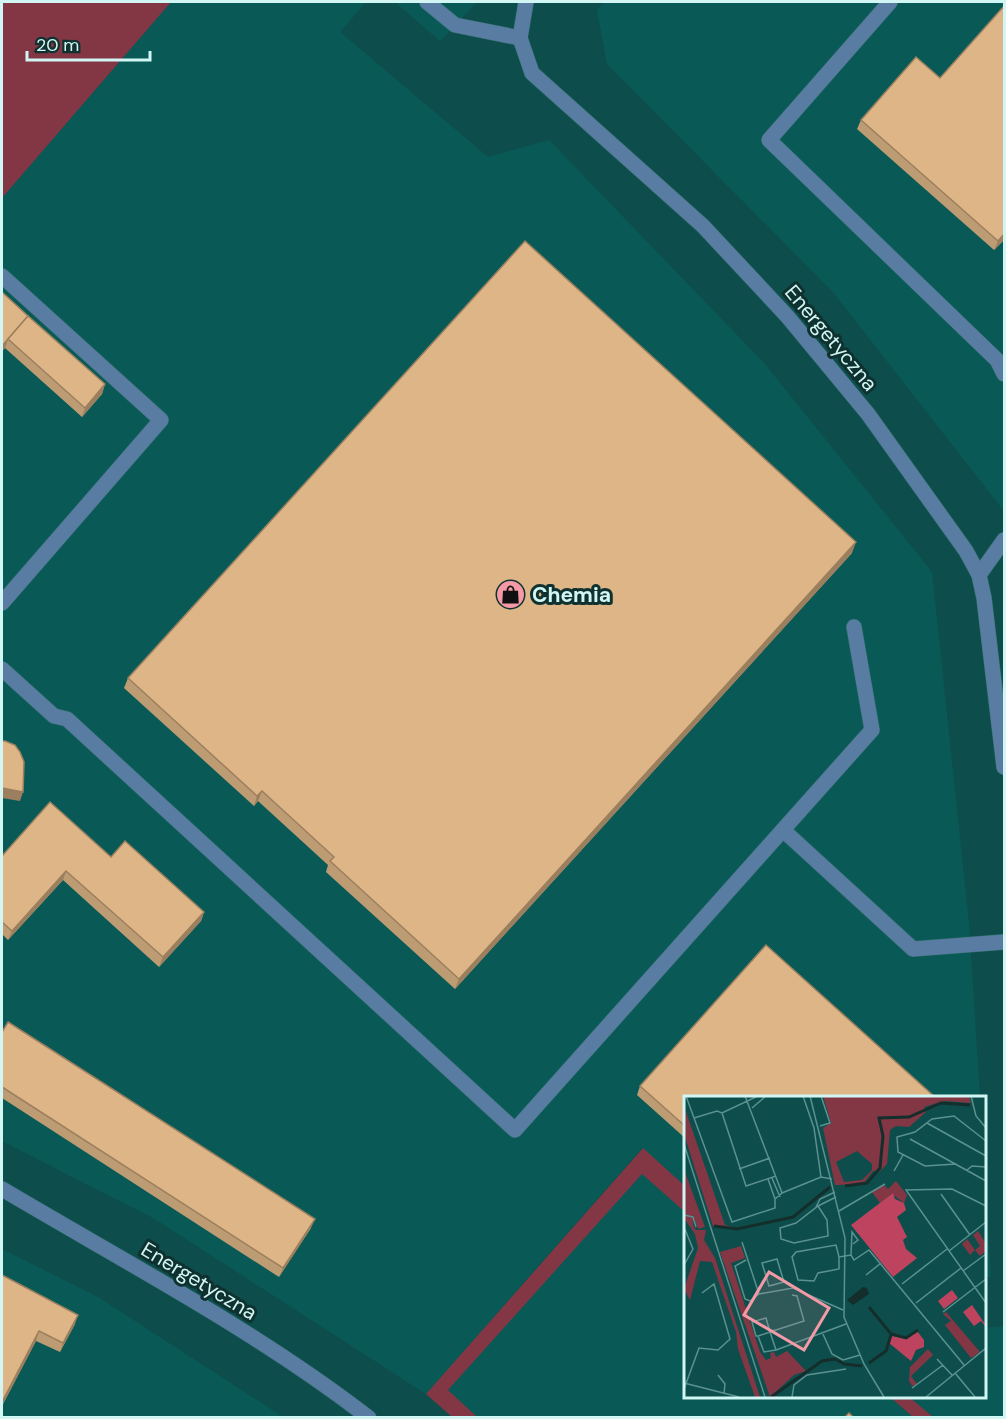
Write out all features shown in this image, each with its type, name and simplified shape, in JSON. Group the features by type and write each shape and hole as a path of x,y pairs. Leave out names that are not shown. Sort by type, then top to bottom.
{"street":[{"path":"427,2 455,25 520,38"},
{"name":"Energetyczna","path":"526,2 520,38 532,73 703,226 787,316 868,414 966,550 979,575 984,598 1004,757"},
{"path":"890,2 769,140 1002,362"},
{"path":"2,276 161,420 2,603"},
{"path":"979,575 1005,540"},
{"path":"2,669 54,716 67,719 76,727 515,1130 872,730 854,627"},
{"path":"783,830 913,949 1005,942"},
{"name":"Energetyczna","path":"2,1189 267,1346 369,1418"}],"shaded area":[{"path":"2,2 171,2 2,198"},
{"path":"171,2 366,2 340,32 488,157 549,140 764,363 932,572 969,924 980,1096 684,1096 684,1185 642,1148 426,1394 155,1219 2,1141 2,198"},
{"path":"395,2 477,2 440,41"},
{"path":"605,2 1004,2 1004,511 833,292 607,64 597,10"},
{"path":"643,1148 684,1185 684,1211 642,1174 448,1390 477,1417 452,1417 426,1394"},
{"path":"985,1171 991,1277 985,1278"},
{"path":"642,1173 684,1211 684,1398 891,1398 913,1417 477,1417 447,1390"},
{"path":"2,1249 98,1297 283,1417 2,1417"},
{"path":"1004,1326 1004,1417 933,1417 910,1398 985,1398 985,1328"},
{"path":"891,1398 910,1398 933,1417 913,1417"}],"building":[{"path":"1005,5 1005,233 998,241 861,120 916,57 940,78"},
{"name":"Chemia","path":"525,241 856,542 459,979 330,861 334,857 262,791 257,796 128,678"},
{"path":"2,292 28,316 2,346"},
{"path":"28,316 105,384 85,408 8,339"},
{"path":"2,741 15,745 20,752 24,762 23,792 2,788"},
{"path":"50,802 111,857 125,841 204,912 163,957 66,871 12,931 2,922 2,856"},
{"path":"766,945 934,1096 684,1096 684,1125 640,1086"},
{"path":"8,1022 315,1219 283,1268 2,1087 2,1032"},
{"path":"2,1275 78,1315 63,1343 39,1331 3,1400 2,1399"},
{"path":"849,1413 854,1418 844,1418"}],"place":[{"name":"Chemia","path":"511,595"}]}
